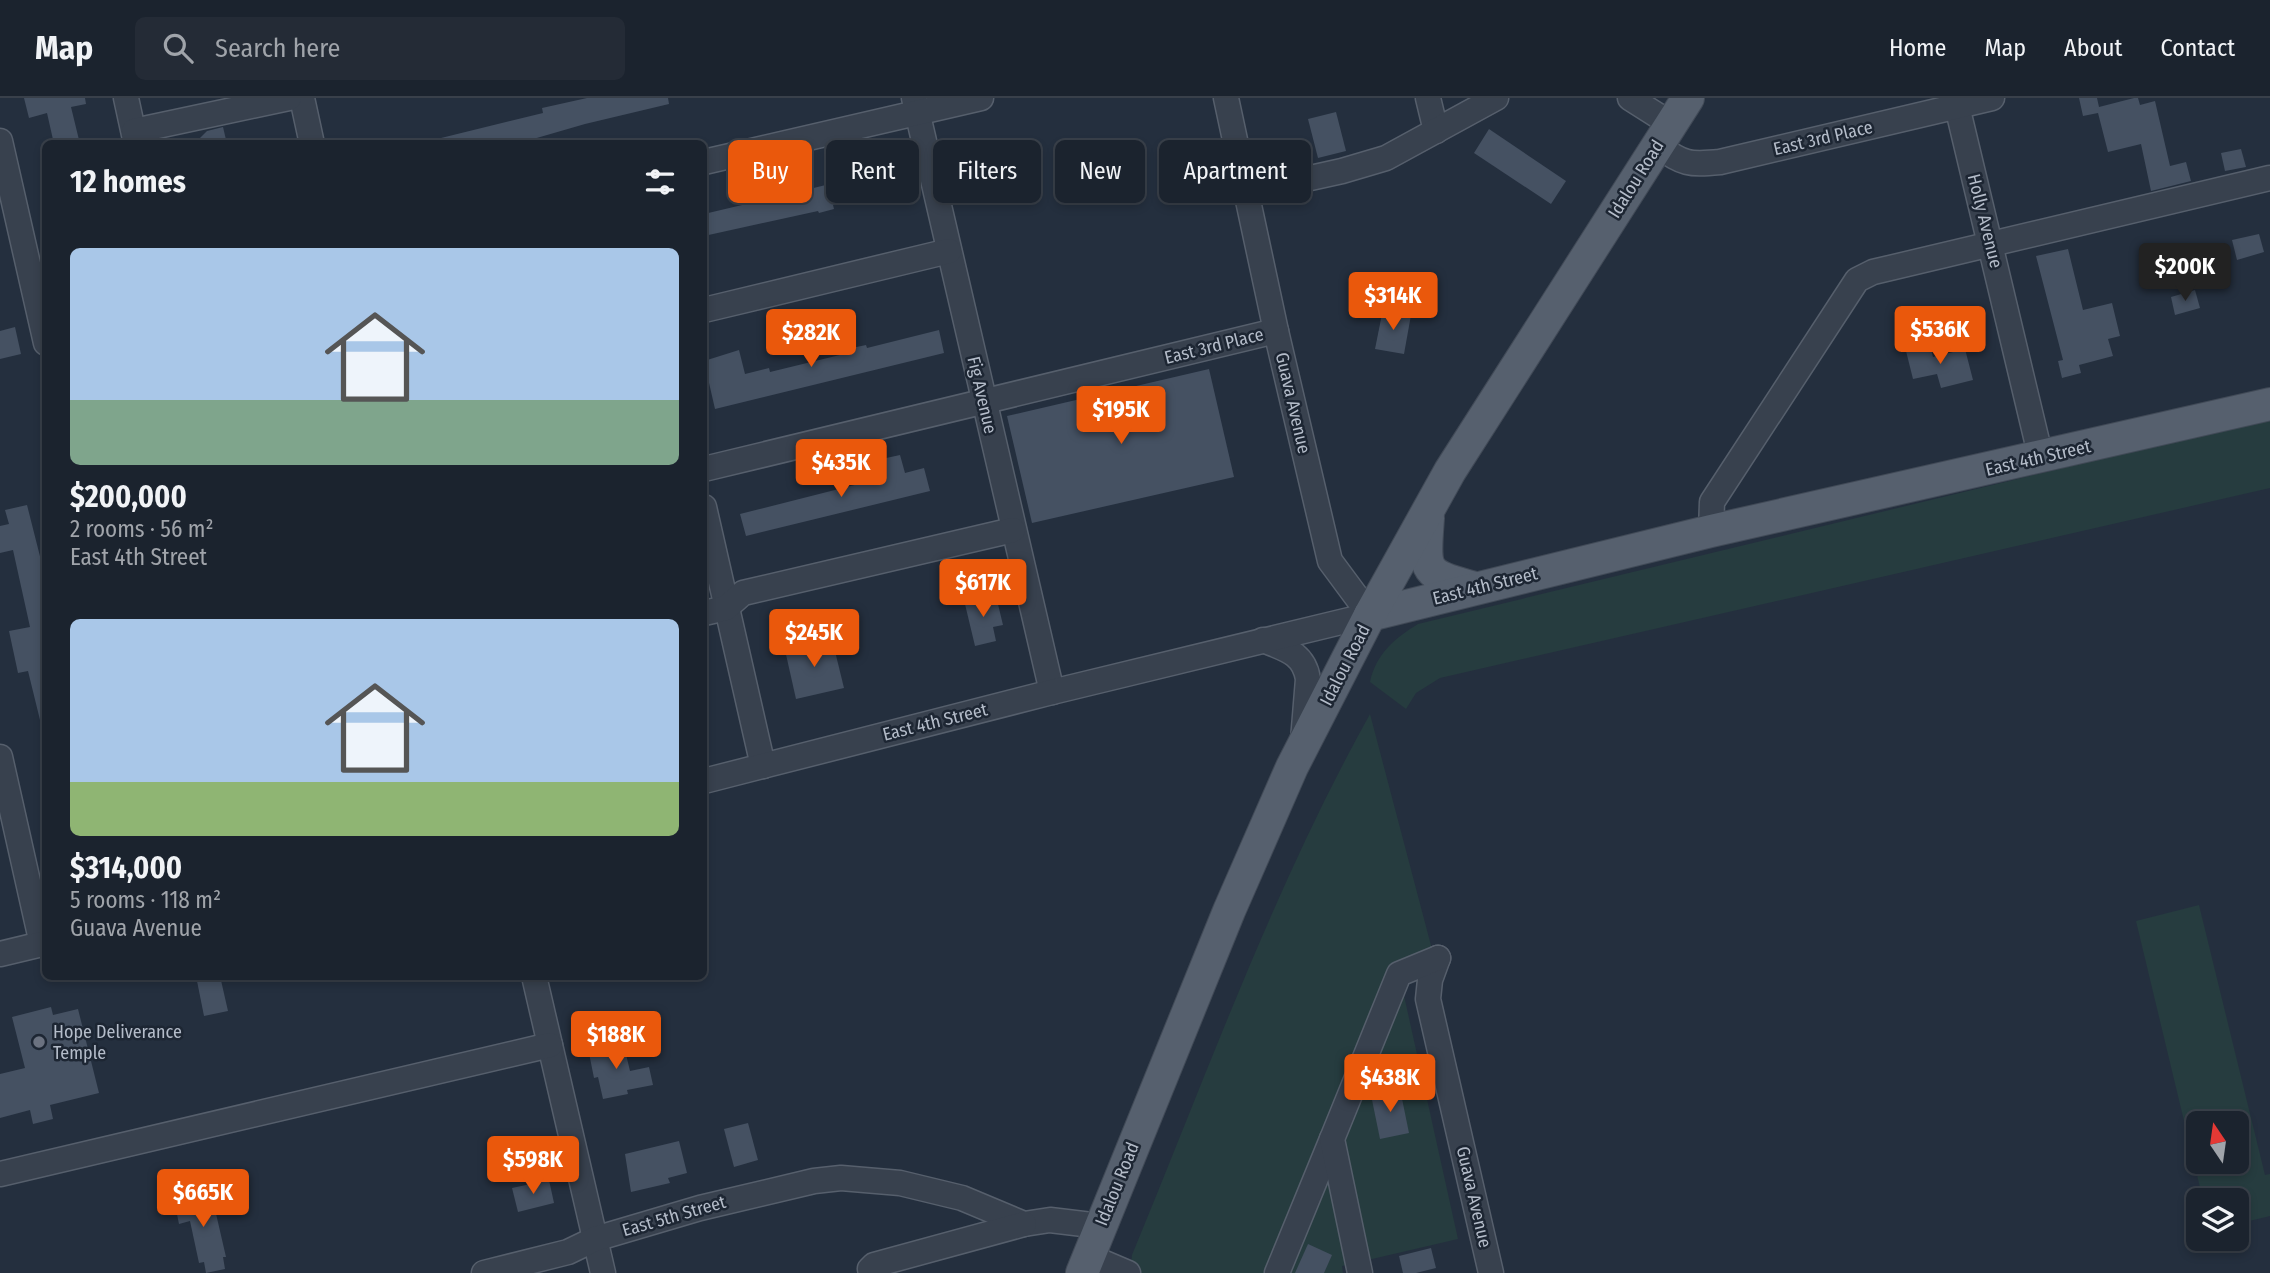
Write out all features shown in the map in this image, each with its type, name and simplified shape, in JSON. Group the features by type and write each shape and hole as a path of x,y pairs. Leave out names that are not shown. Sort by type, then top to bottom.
{"main road":[{"name":"Idalou Road","path":"1085,1265 1229,911 1302,747 1370,615 1457,459 1688,98"},
{"name":"East 4th Street","path":"1370,615 1711,531 2270,404"},
{"path":"1428,509 1425,555 1427,565 1443,579 1477,588"}],"street":[{"path":"126,98 135,137 289,98"},
{"path":"302,98 311,140"},
{"path":"707,161 916,105 981,98"},
{"name":"Guava Avenue","path":"1226,98 1235,140"},
{"path":"1428,98 1436,131"},
{"path":"1311,178 1386,158 1496,98"},
{"name":"East 3rd Place","path":"1630,98 1664,135 1681,162 1697,164 1720,162 1992,98"},
{"name":"Fig Avenue","path":"916,105 1052,692"},
{"name":"Holly Avenue","path":"1957,106 2041,458"},
{"path":"0,141 42,325"},
{"path":"1711,531 1712,502 1857,280 1873,272 2270,178"},
{"name":"Guava Avenue","path":"1249,203 1330,561 1370,615"},
{"path":"707,309 949,251"},
{"name":"East 3rd Place","path":"707,468 1276,331"},
{"path":"715,611 743,593 1013,530"},
{"path":"707,535 715,611 763,766"},
{"name":"East 4th Street","path":"707,780 1052,692 1370,615"},
{"path":"1263,640 1291,651 1299,657 1306,669 1308,679 1302,747"},
{"path":"0,757 42,935"},
{"path":"0,954 42,944"},
{"name":"Guava Avenue","path":"1332,1139 1399,974 1438,958 1430,980 1428,999 1491,1273"},
{"path":"535,980 604,1273"},
{"path":"0,1174 550,1045"},
{"path":"1277,1273 1332,1139"},
{"path":"1332,1139 1360,1273"},
{"name":"East 5th Street","path":"484,1273 568,1252 595,1239 700,1208 814,1181 869,1179 900,1183 962,1198 1024,1224"},
{"path":"870,1273 874,1265 1024,1224 1050,1220 1100,1226"},
{"path":"1085,1265 1128,1273"}],"green space":[{"path":"2270,418 2270,488 1440,678 1416,693 1406,709 1370,682 1382,655 1402,635 1418,624"},
{"path":"1370,714 1433,953 1425,956 1403,991 1458,1239 1342,1266 1343,1273 1130,1273 1132,1255 1272,913 1335,779"},
{"path":"2199,905 2265,1175 2270,1174 2270,1216 2249,1221 2249,1188 2200,1188 2197,1174 2249,1174 2249,1111 2186,1111 2186,1129 2136,921"}],"building":[{"path":"24,98 85,98 86,104 71,107 79,140 53,140 47,113 29,118"},
{"path":"587,98 668,98 669,104 530,140 441,140 543,113 542,108"},
{"path":"2079,98 2097,98 2099,107 2134,98 2138,98 2140,105 2155,101 2170,166 2186,162 2191,181 2151,191 2141,144 2108,152 2098,113 2083,116"},
{"path":"1336,112 1346,151 1318,158 1308,119"},
{"path":"223,127 226,140 198,140 207,131"},
{"path":"1489,129 1566,181 1551,204 1474,153"},
{"path":"2241,149 2246,167 2225,171 2221,153"},
{"path":"826,185 826,203 842,203 833,205 834,209 819,213 818,211 707,235 707,213 751,203 812,203 812,188"},
{"path":"2259,234 2264,252 2237,260 2232,240"},
{"path":"2068,249 2083,310 2112,303 2120,336 2108,339 2113,356 2079,365 2081,373 2062,378 2058,361 2063,360 2036,256"},
{"path":"2195,290 2200,308 2175,315 2171,297"},
{"path":"1383,309 1411,315 1404,354 1375,349"},
{"path":"15,327 21,354 0,359 0,331"},
{"path":"939,330 944,353 715,409 707,374 707,360 739,350 745,374 769,368 770,372 848,353 847,349 866,345 867,348"},
{"path":"1930,345 1933,357 1965,349 1973,380 1941,388 1937,374 1913,379 1906,351"},
{"path":"1209,369 1234,477 1032,523 1007,416"},
{"path":"900,455 905,473 924,468 930,491 746,536 740,514 882,478 877,460"},
{"path":"27,505 42,564 42,720 28,671 18,673 9,631 30,627 13,550 0,553 0,526 9,524 5,510"},
{"path":"981,596 981,600 996,596 1003,625 993,627 996,641 975,646 964,600"},
{"path":"832,639 844,688 796,699 785,650"},
{"path":"197,980 221,980 228,1011 204,1016"},
{"name":"Hope Deliverance Temple","path":"51,1007 53,1015 78,1009 99,1093 50,1105 53,1119 33,1124 30,1110 0,1118 0,1074 25,1068 12,1017"},
{"path":"616,1041 618,1047 624,1046 630,1071 649,1067 653,1085 627,1090 628,1094 603,1099 598,1077 594,1078 589,1053 594,1052 592,1046"},
{"path":"1400,1089 1409,1133 1380,1139 1371,1095"},
{"path":"748,1123 758,1160 734,1167 724,1129"},
{"path":"679,1141 687,1173 668,1178 670,1183 631,1192 625,1154"},
{"path":"549,1180 554,1203 518,1212 512,1188"},
{"path":"211,1192 226,1257 223,1257 225,1269 206,1273 204,1262 199,1263 190,1221 179,1224 174,1200"},
{"path":"1308,1244 1332,1255 1324,1273 1295,1273"},
{"path":"1431,1248 1436,1268 1403,1273 1399,1256"}],"place":[{"name":"Hope Deliverance Temple","path":"39,1042"}]}
